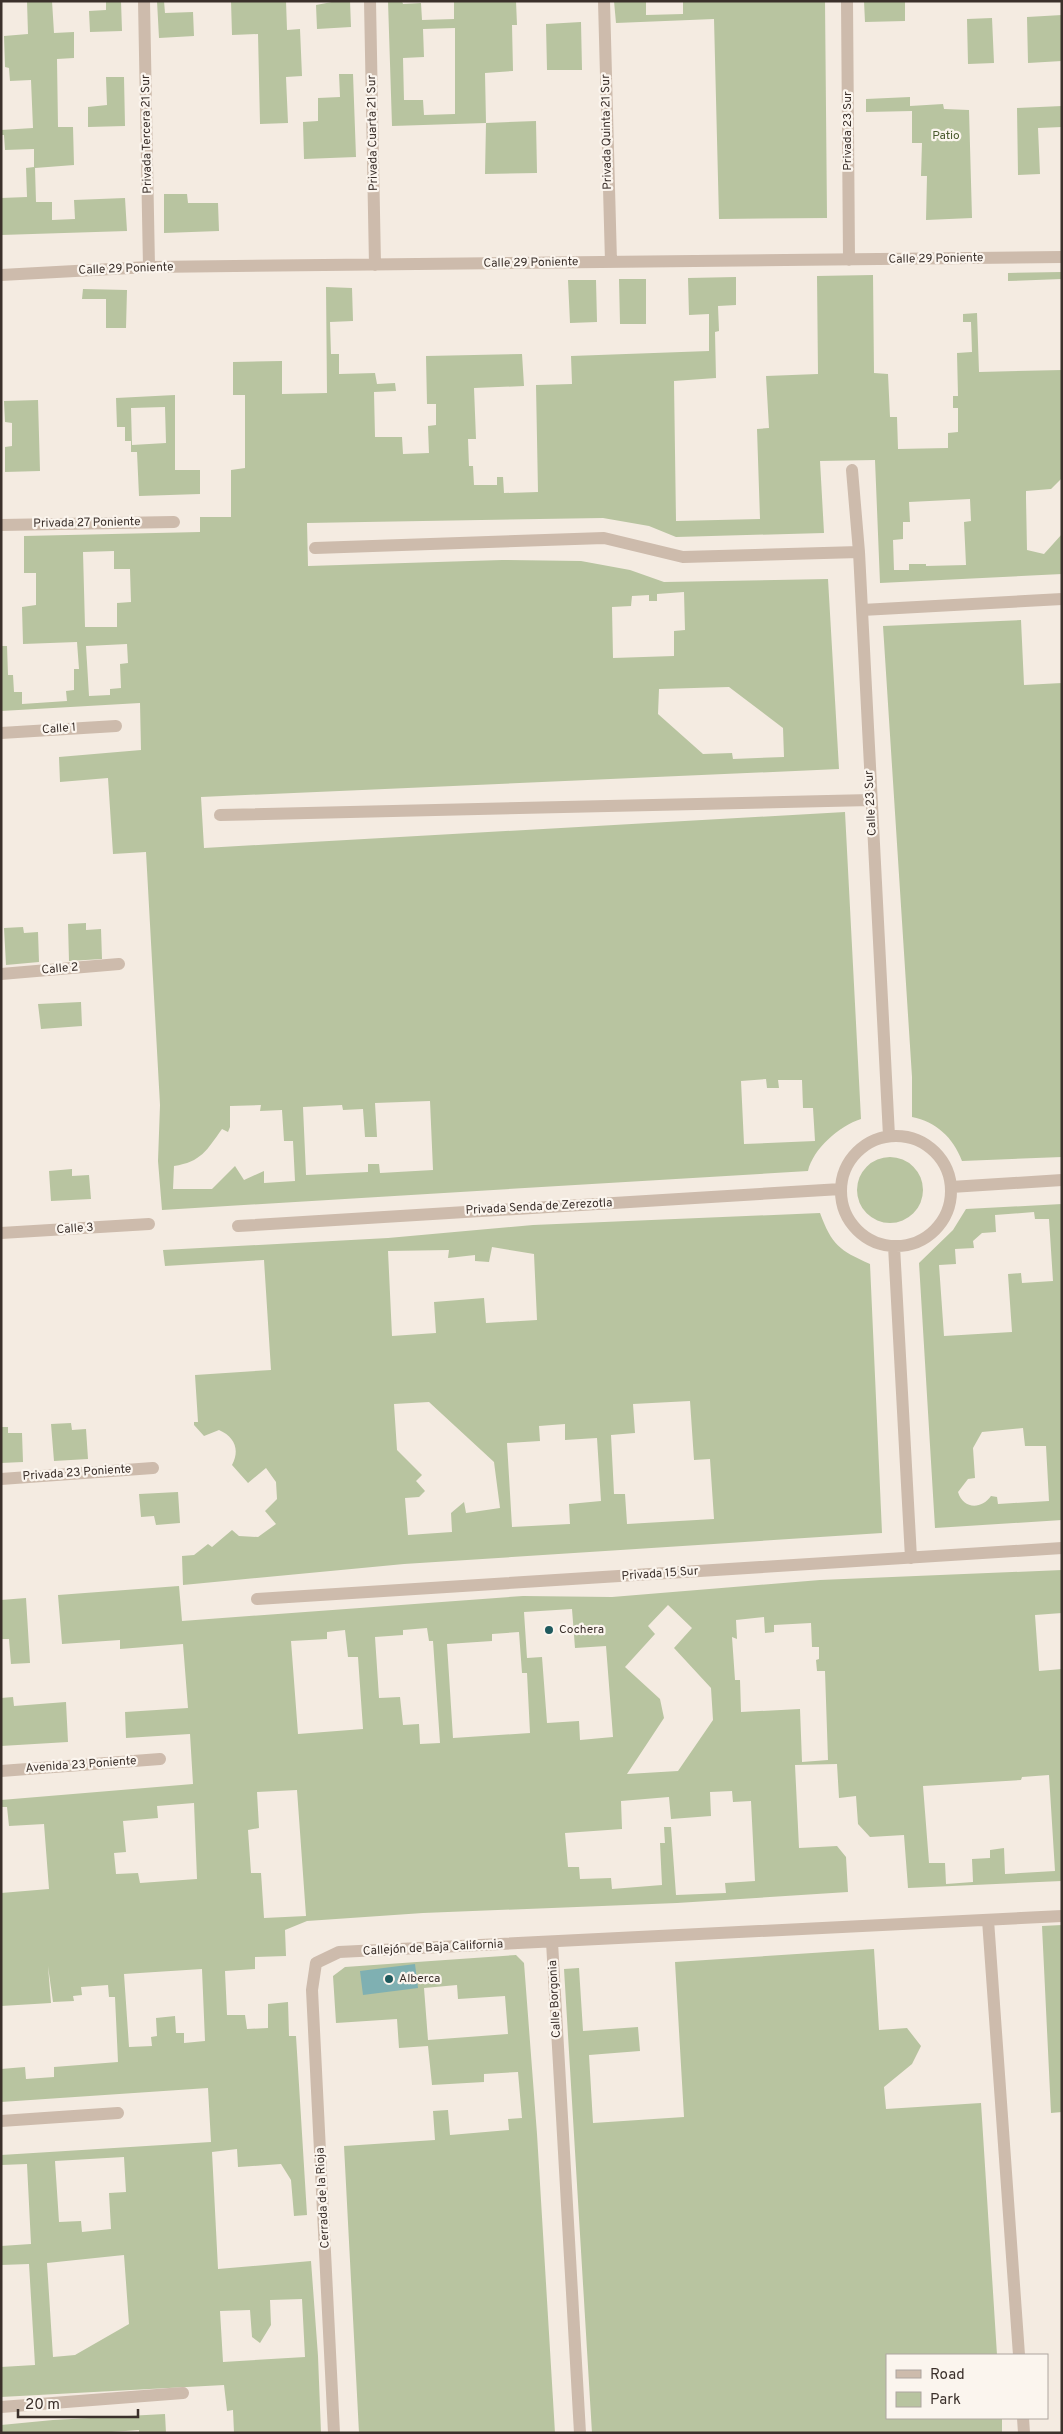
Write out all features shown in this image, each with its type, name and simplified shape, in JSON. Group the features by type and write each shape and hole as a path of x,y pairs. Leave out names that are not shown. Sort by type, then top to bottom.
{"street":[{"name":"Privada Tercera 21 Sur","path":"144,1 148,267"},
{"name":"Privada Cuarta 21 Sur","path":"370,1 375,265"},
{"name":"Privada Quinta 21 Sur","path":"604,1 611,262"},
{"name":"Privada 23 Sur","path":"847,1 849,260"},
{"name":"Calle 29 Poniente","path":"1,275 148,267 1062,257"},
{"name":"Calle 23 Sur","path":"852,470 859,552 889,1136"},
{"name":"Privada 27 Poniente","path":"1,525 174,522"},
{"path":"315,548 604,538 683,557 859,552"},
{"path":"862,610 1062,599"},
{"name":"Calle 1","path":"1,733 116,726"},
{"path":"220,815 871,800"},
{"name":"Calle 2","path":"1,974 119,964"},
{"path":"889,1136 907,1137 924,1143 938,1154 947,1169 951,1187 949,1205 942,1222 929,1235 912,1243 894,1246 877,1243 862,1234 850,1222 842,1206 841,1189 843,1174 850,1160 861,1148 889,1136"},
{"path":"951,1187 1062,1180"},
{"name":"Privada Senda de Zerezotla","path":"238,1226 841,1189"},
{"name":"Calle 3","path":"1,1233 149,1224"},
{"path":"894,1246 912,1558"},
{"name":"Privada 23 Poniente","path":"1,1479 153,1468"},
{"name":"Privada 15 Sur","path":"257,1599 1062,1548"},
{"name":"Avenida 23 Poniente","path":"1,1771 160,1759"},
{"name":"Calle Borgonia","path":"580,2433 552,1942 1062,1916"},
{"path":"988,1920 1019,2354"},
{"name":"Callejón de Baja California","path":"316,1963 339,1952 552,1942"},
{"name":"Cerrada de la Rioja","path":"316,1963 312,1990 334,2433"},
{"path":"1,2121 118,2113"},
{"path":"1,2407 183,2393"},
{"path":"1023,2419 1024,2433"}],"green space":[{"path":"27,1 52,1 54,33 74,32 74,58 57,59 58,127 73,127 74,165 35,168 36,202 52,202 52,220 75,219 74,200 125,198 127,231 1,235 1,198 27,197 26,168 34,167 34,149 5,150 4,135 1,135 1,130 33,128 31,80 10,81 9,68 5,67 4,36 28,34"},
{"path":"106,1 121,1 122,31 90,32 89,11 106,10"},
{"path":"157,1 164,1 165,13 193,12 194,36 159,38"},
{"path":"231,1 286,1 287,30 300,29 302,76 286,77 288,123 260,124 258,34 232,35"},
{"path":"337,1 350,1 351,27 317,29 316,5"},
{"path":"388,1 402,1 403,4 421,3 422,20 454,19 454,1 516,1 517,25 512,25 513,71 485,73 486,123 392,126","holes":["455,28 455,114 424,115 423,100 404,100 403,58 424,57 423,29"]},
{"path":"614,1 646,1 646,15 683,14 683,1 825,1 827,218 719,219 714,19 616,23"},
{"path":"864,1 905,1 905,21 865,22"},
{"path":"1062,15 1062,61 1028,63 1027,17"},
{"path":"992,18 994,63 968,64 967,19"},
{"path":"581,22 582,70 547,70 546,24"},
{"path":"339,74 353,74 356,157 304,159 303,122 318,121 318,98 340,97"},
{"path":"106,77 124,77 125,126 88,127 88,107 107,105"},
{"name":"Patio","path":"910,97 910,106 943,104 944,109 969,110 972,218 926,220 927,176 921,176 922,143 912,143 912,111 866,112 866,99"},
{"path":"1062,106 1062,127 1038,128 1040,174 1018,175 1017,108"},
{"path":"536,121 537,173 485,174 486,123"},
{"path":"164,194 187,194 188,203 218,203 219,231 164,233"},
{"path":"1062,272 1062,279 1008,281 1008,273"},
{"path":"873,275 874,373 888,374 890,417 897,417 898,449 948,448 948,433 958,432 958,408 953,408 953,396 958,396 957,353 972,352 971,322 963,322 963,314 977,313 979,372 1062,370 1062,478 1051,489 1026,491 1026,498 1027,550 1044,554 1062,534 1062,574 880,583 875,460 820,461 824,533 676,537 649,526 603,518 307,523 308,566 502,560 581,561 630,570 664,582 828,579 839,769 201,797 204,848 845,812 861,1119 844,1127 828,1139 815,1155 808,1171 162,1210 158,1161 160,1105 146,852 113,854 108,778 60,782 59,757 141,750 140,703 1,711 1,646 7,646 8,675 13,675 14,692 22,692 22,704 67,701 66,691 74,690 74,669 79,669 77,642 23,644 22,607 36,605 36,573 24,573 24,536 200,532 200,517 231,517 231,470 245,468 245,395 233,395 233,362 282,361 282,394 327,393 326,287 352,288 353,321 330,322 331,354 339,354 339,374 375,373 377,384 395,383 396,391 374,392 375,437 402,437 403,454 429,453 428,426 436,425 436,404 427,404 426,356 522,354 524,386 474,388 476,439 468,439 469,466 473,466 474,485 497,485 497,477 503,477 504,493 538,492 536,385 572,384 571,356 709,351 709,314 689,315 688,278 736,277 736,305 718,306 719,331 715,332 716,378 674,381 676,521 760,519 757,429 769,428 766,376 818,374 817,276","holes":["970,499 971,521 964,522 966,565 926,566 926,564 909,564 909,570 894,570 893,540 903,539 903,522 910,522 909,502","114,551 114,569 130,569 131,602 117,603 117,627 85,627 83,552","684,592 685,630 674,631 674,656 613,658 612,607 631,606 632,596 649,595 649,601 657,601 657,594","127,644 128,663 120,664 121,688 110,689 110,695 89,696 86,646","729,687 783,728 784,757 733,759 732,753 703,754 658,714 659,689","766,1079 767,1088 779,1088 778,1080 802,1080 803,1108 813,1108 815,1141 744,1144 741,1081","430,1101 433,1170 380,1173 379,1164 368,1164 368,1172 306,1175 303,1107 342,1105 343,1110 363,1109 365,1137 377,1137 375,1103","261,1105 260,1111 282,1110 284,1141 293,1141 295,1181 264,1183 264,1171 244,1180 235,1166 212,1189 173,1189 174,1166 197,1158 207,1149 222,1129 228,1132 230,1127 230,1106"]},
{"path":"619,279 646,279 646,324 620,324"},
{"path":"568,280 596,280 597,322 570,323"},
{"path":"83,289 127,290 126,328 106,328 106,299 82,299"},
{"path":"175,395 175,470 200,470 200,494 139,496 137,452 131,452 131,441 125,441 125,427 117,427 116,398","holes":["165,407 166,443 132,445 131,408"]},
{"path":"38,400 40,471 5,472 5,447 12,446 12,423 5,422 4,401"},
{"path":"1021,620 1024,685 1062,683 1062,1157 962,1161 954,1145 943,1132 921,1119 912,1117 912,1077 883,626"},
{"path":"86,923 86,930 101,929 102,959 69,961 68,924"},
{"path":"23,927 24,933 38,932 39,962 6,965 4,928"},
{"path":"81,1002 82,1026 41,1029 38,1004"},
{"path":"884,1157 896,1157 908,1162 918,1172 923,1184 921,1203 908,1218 896,1223 884,1223 872,1218 862,1208 857,1196 857,1184 862,1172 872,1162"},
{"path":"72,1169 72,1176 89,1175 91,1199 51,1201 49,1171"},
{"path":"1062,1204 1062,1520 935,1528 919,1263 953,1230 966,1209","holes":["1034,1212 1035,1219 1049,1219 1053,1281 1022,1283 1021,1273 1008,1274 1012,1332 944,1336 939,1265 956,1264 955,1249 974,1248 973,1241 982,1233 996,1232 995,1215","1023,1428 1025,1446 1046,1446 1049,1501 998,1504 997,1497 991,1496 982,1504 973,1506 964,1502 958,1492 968,1479 975,1478 973,1448 982,1432"]},
{"path":"820,1213 833,1240 851,1255 870,1264 882,1533 404,1564 183,1585 182,1556 194,1555 208,1544 212,1547 232,1530 239,1536 258,1537 276,1524 265,1511 277,1499 276,1482 266,1468 248,1483 232,1465 236,1449 229,1436 219,1430 204,1436 194,1425 194,1422 198,1422 195,1375 271,1370 264,1260 165,1266 163,1250 388,1238 533,1225","holes":["492,1247 534,1254 537,1320 486,1323 484,1298 434,1302 436,1333 392,1336 388,1251 449,1250 448,1258 475,1255 475,1261 489,1262","690,1401 694,1460 710,1459 714,1519 627,1524 625,1494 614,1494 611,1435 635,1433 633,1404","429,1402 494,1462 500,1508 466,1513 464,1502 451,1513 452,1532 408,1535 405,1498 419,1497 425,1491 416,1481 422,1475 397,1450 394,1404","565,1424 565,1440 597,1438 601,1501 569,1504 570,1524 512,1527 507,1443 540,1441 539,1426"]},
{"path":"71,1423 72,1430 86,1429 88,1459 54,1461 51,1424"},
{"path":"1,1427 8,1427 8,1433 22,1433 23,1462 1,1463"},
{"path":"178,1492 180,1523 156,1525 154,1516 141,1517 139,1494"},
{"path":"1062,1570 1062,1613 1035,1615 1039,1671 1062,1669 1062,1881 908,1888 904,1835 870,1837 858,1824 856,1796 839,1798 837,1764 795,1765 799,1848 837,1846 846,1857 848,1892 677,1903 423,1913 307,1921 285,1930 286,1956 255,1957 255,1969 225,1971 227,2015 245,2015 247,2029 268,2028 268,2004 288,2002 289,2036 296,2036 307,2215 294,2216 291,2180 281,2164 238,2167 237,2149 212,2152 218,2269 311,2261 321,2433 234,2433 233,2410 227,2411 224,2385 1,2397 1,2367 35,2365 29,2264 1,2265 1,2246 31,2244 27,2164 1,2165 1,2155 211,2142 208,2088 1,2102 1,2069 25,2067 26,2079 54,2077 54,2067 118,2062 115,1997 109,1997 108,1985 81,1987 82,1995 73,1996 74,2001 53,2002 48,1966 51,2003 1,2006 1,1893 49,1889 44,1824 9,1826 7,1807 1,1807 1,1800 193,1784 190,1734 126,1738 125,1712 188,1708 183,1644 120,1649 120,1640 62,1644 58,1595 179,1586 182,1621 523,1596 612,1597 820,1580","holes":["668,1605 692,1628 674,1648 711,1688 713,1720 678,1771 627,1774 664,1718 660,1699 625,1667 655,1634 648,1626","572,1609 575,1648 606,1646 613,1737 580,1740 579,1721 547,1723 542,1657 527,1658 524,1612","764,1617 765,1633 774,1632 774,1625 811,1623 812,1647 819,1647 819,1659 816,1660 817,1671 825,1671 828,1760 802,1762 800,1709 741,1712 740,1680 735,1680 732,1637 737,1639 736,1620","427,1628 429,1641 433,1641 440,1743 420,1744 419,1724 403,1725 400,1697 379,1698 375,1637 403,1635 403,1630","345,1630 348,1657 358,1657 363,1729 298,1734 291,1641 327,1639 327,1632","519,1632 522,1673 527,1673 530,1733 453,1738 447,1644 492,1641 492,1634","1049,1775 1055,1871 1005,1874 1004,1848 990,1850 990,1858 972,1859 973,1882 946,1884 945,1863 929,1863 923,1786 1021,1780 1022,1777","297,1790 306,1916 264,1918 261,1873 251,1873 248,1830 259,1828 257,1792","732,1791 733,1802 751,1801 755,1881 725,1883 726,1893 676,1895 671,1827 664,1827 665,1843 660,1843 662,1885 612,1889 611,1878 580,1879 579,1867 568,1867 565,1833 622,1829 621,1801 669,1797 671,1819 711,1816 710,1792","194,1803 197,1879 140,1883 138,1873 116,1874 114,1853 126,1852 123,1821 158,1818 157,1806","202,1969 205,2041 184,2043 184,2033 176,2033 175,2016 156,2018 157,2036 151,2037 152,2046 129,2047 124,1974","124,2157 126,2192 109,2193 111,2229 82,2232 81,2221 59,2222 55,2161","124,2255 129,2324 75,2355 53,2357 47,2263","302,2299 305,2357 223,2362 220,2311 250,2310 252,2337 260,2343 271,2325 270,2300"]},
{"path":"26,1598 30,1663 11,1664 9,1639 1,1639 1,1600"},
{"path":"13,1697 14,1706 66,1702 68,1742 1,1746 1,1698"},
{"path":"1062,1925 1062,2112 1051,2113 1042,1926"},
{"path":"874,1949 879,2030 907,2028 921,2046 912,2064 884,2087 886,2109 981,2103 997,2354 886,2354 886,2419 1002,2419 1002,2432 592,2433 564,1969 579,1968 583,2031 638,2027 640,2051 589,2055 593,2123 684,2117 675,1962"},
{"path":"516,1955 524,1963 537,2134 555,2433 359,2433 344,2146 435,2140 433,2111 448,2110 450,2135 509,2130 508,2119 522,2118 518,2072 484,2074 484,2082 432,2085 428,2046 399,2048 397,2019 336,2023 333,1976 345,1967","holes":["457,1985 458,1999 505,1996 508,2034 428,2040 424,1988"]},
{"path":"165,2414 166,2433 139,2433 139,2430 98,2433 1,2433 1,2425 53,2420"}],"water":[{"name":"Alberca","path":"415,1964 418,1988 363,1995 360,1971"}],"place":[{"name":"Cochera","path":"549,1630"},
{"name":"Alberca","path":"389,1979"}]}
